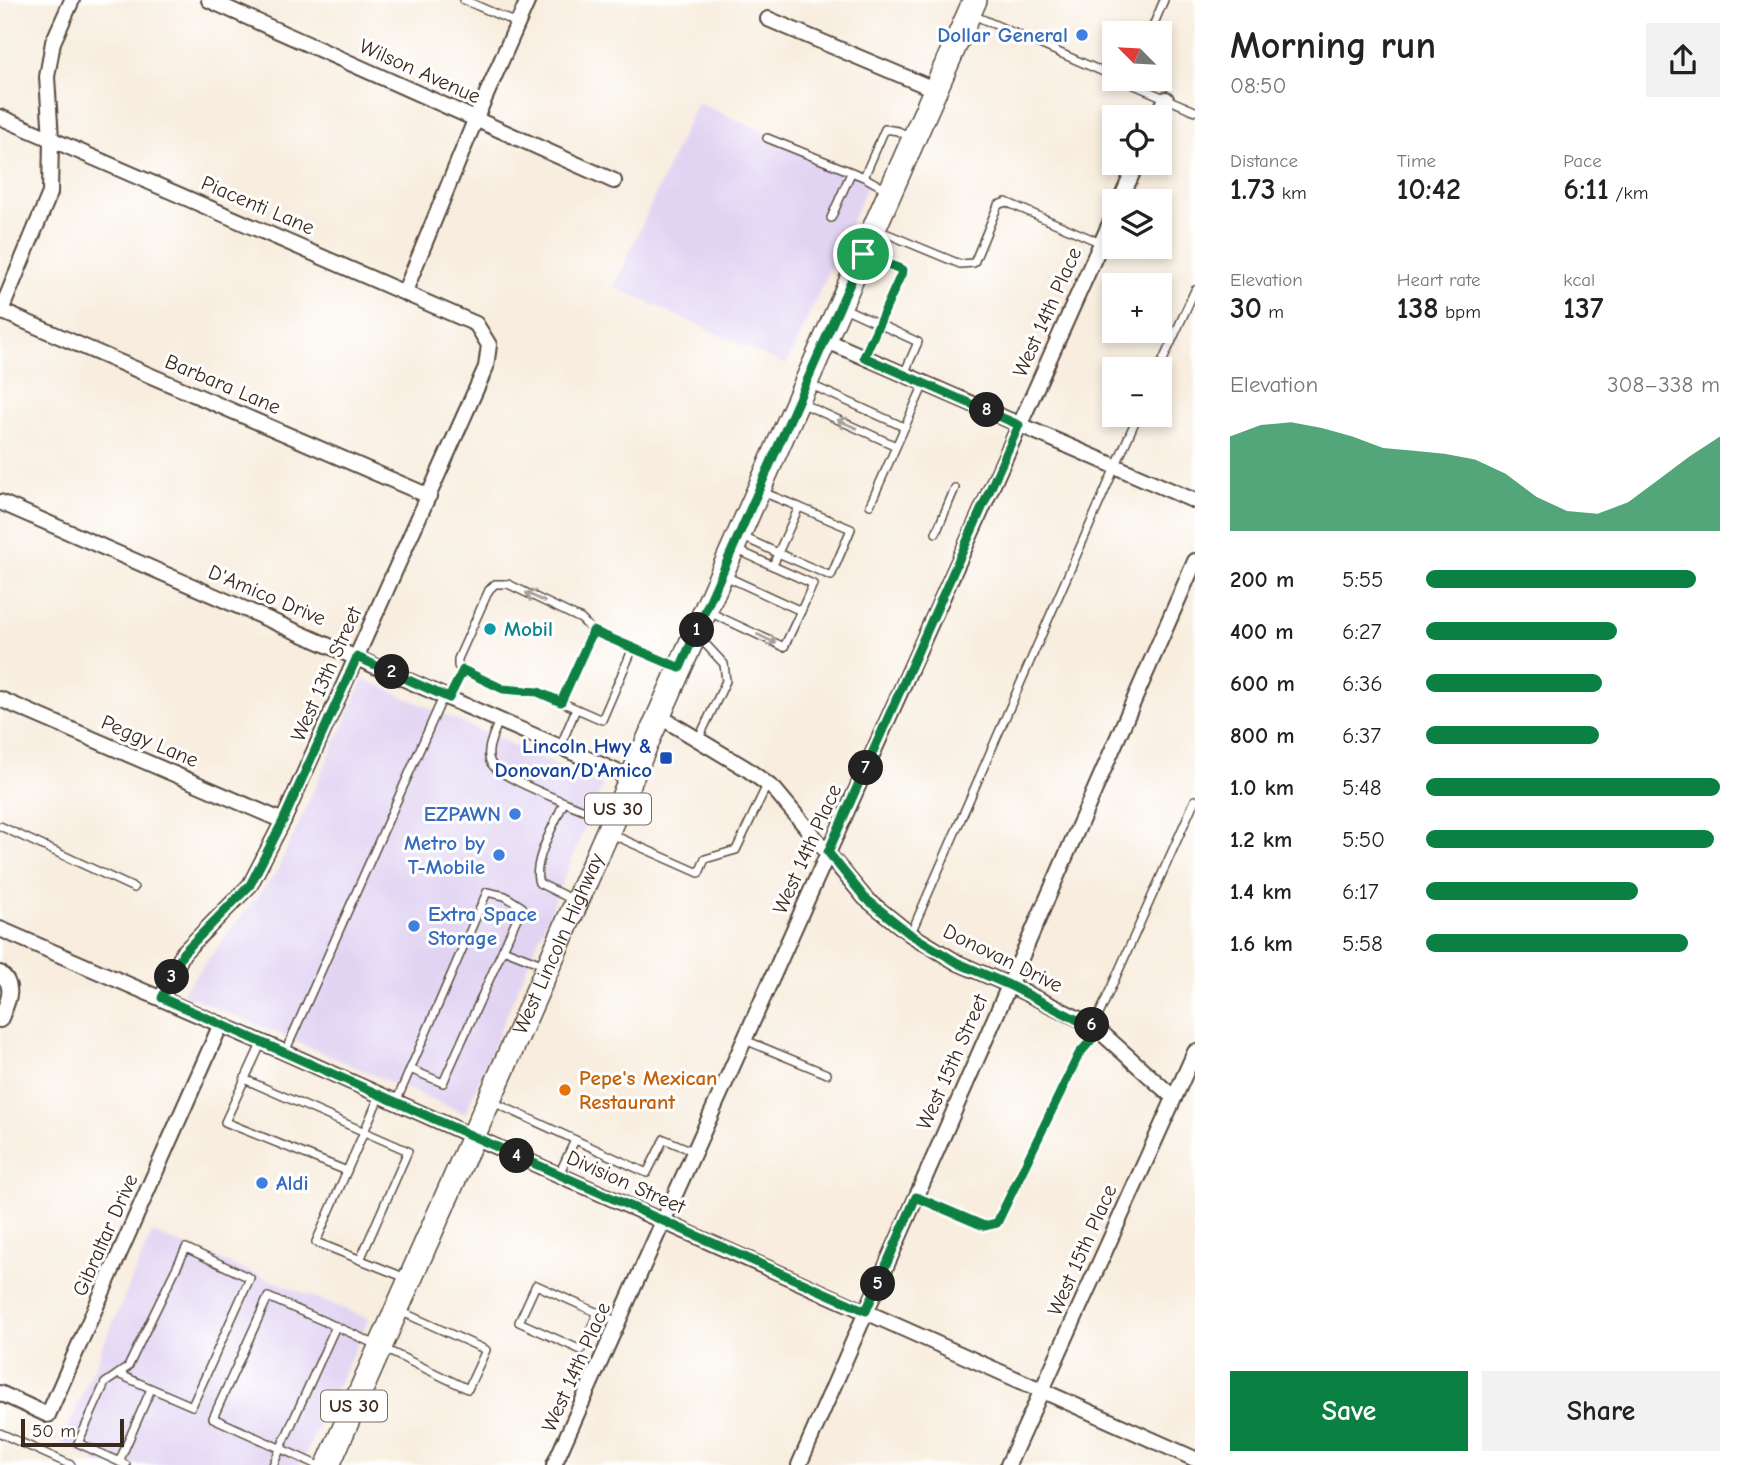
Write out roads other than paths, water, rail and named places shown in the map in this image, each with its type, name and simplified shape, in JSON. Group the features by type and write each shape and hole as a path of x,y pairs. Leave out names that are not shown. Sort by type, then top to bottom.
{"main road":[{"name":"West Lincoln Highway","path":"328,1465 972,7"}],"street":[{"path":"0,312 50,193 51,139 47,77 53,42 72,0"},
{"name":"Wilson Avenue","path":"209,0 614,181"},
{"path":"405,291 528,0"},
{"path":"768,19 936,90"},
{"path":"1163,105 1166,99"},
{"name":"Piacenti Lane","path":"0,117 476,324 489,345"},
{"name":"West 14th Place","path":"554,1465 1101,243"},
{"name":"Barbara Lane","path":"0,312 429,496"},
{"path":"825,340 1195,501"},
{"name":"West 13th Street","path":"162,998 183,953 250,885 283,821 486,368 489,345"},
{"name":"D'Amico Drive","path":"0,502 632,778"},
{"name":"West 15th Street","path":"799,1465 1195,561"},
{"name":"Peggy Lane","path":"0,699 283,821"},
{"name":"Donovan Drive","path":"659,716 747,769 775,790 865,898 910,934 958,963 1097,1029 1174,1098"},
{"name":"Division Street","path":"0,929 221,1024 1195,1458"},
{"path":"0,973 9,983 11,991 0,1020"},
{"name":"Gibraltar Drive","path":"0,1393 48,1415 221,1024"},
{"name":"West 15th Place","path":"1008,1465 1195,1052"}],"lane":[{"path":"464,0 518,24"},
{"path":"1155,21 1164,0"},
{"path":"972,7 1102,71"},
{"path":"1150,91 1195,111"},
{"path":"863,177 885,130 898,131 914,138"},
{"path":"768,138 863,177 890,192"},
{"path":"831,218 851,173"},
{"path":"874,229 960,264 974,263 998,205 1006,202 1101,243"},
{"path":"863,254 903,270 864,357"},
{"path":"1164,357 1195,290"},
{"path":"840,307 918,342 904,374"},
{"path":"870,505 924,383"},
{"path":"802,392 904,427"},
{"path":"802,392 896,446"},
{"path":"910,934 1133,427"},
{"path":"936,533 955,488"},
{"path":"736,542 778,553 831,576 851,529 758,491"},
{"path":"773,566 799,507"},
{"path":"705,611 785,647 813,584 773,566 736,542"},
{"path":"721,575 801,611"},
{"path":"633,648 602,720 538,692 503,689 458,666 458,659 489,590 495,583 508,584 582,619 593,631 633,648 680,668"},
{"path":"561,702 593,631"},
{"path":"696,633 724,664 726,681 698,740"},
{"path":"284,1052 447,697 463,670"},
{"path":"560,747 576,709"},
{"path":"499,720 489,752 490,763 499,772 564,802 699,873 705,859 736,849 767,784"},
{"path":"916,1197 984,1226 997,1223 1079,1054 1097,1029 1195,800"},
{"path":"564,802 537,864 536,878 538,883 577,902"},
{"path":"0,825 134,888"},
{"path":"396,1102 410,1069 487,892 505,895 522,907 443,1083 410,1069"},
{"path":"503,949 548,967"},
{"path":"745,1040 827,1074"},
{"path":"261,1042 225,1122 347,1171"},
{"path":"244,1079 408,1151 360,1260"},
{"path":"380,1095 316,1242 410,1280"},
{"path":"489,1100 648,1173 664,1139 695,1152"},
{"path":"559,1175 576,1140"},
{"path":"118,1374 192,1406 250,1278 186,1248 128,1367 105,1382 78,1443 122,1463 151,1389"},
{"path":"598,1312 581,1350 519,1322 536,1285 598,1312 619,1322"},
{"path":"317,1465 213,1418 268,1297 468,1389 486,1350 396,1310"},
{"path":"272,1465 336,1326"},
{"path":"0,1433 71,1465"}],"place":[{"name":"Dollar General","path":"1082,35"},
{"name":"Mobil","path":"490,629"},
{"name":"Lincoln Hwy & Donovan/D'Amico","path":"666,758"},
{"name":"EZPAWN","path":"515,814"},
{"name":"Metro by T-Mobile","path":"499,855"},
{"name":"Extra Space Storage","path":"414,926"},
{"name":"Pepe's Mexican Restaurant","path":"565,1090"},
{"name":"Aldi","path":"262,1183"}]}
